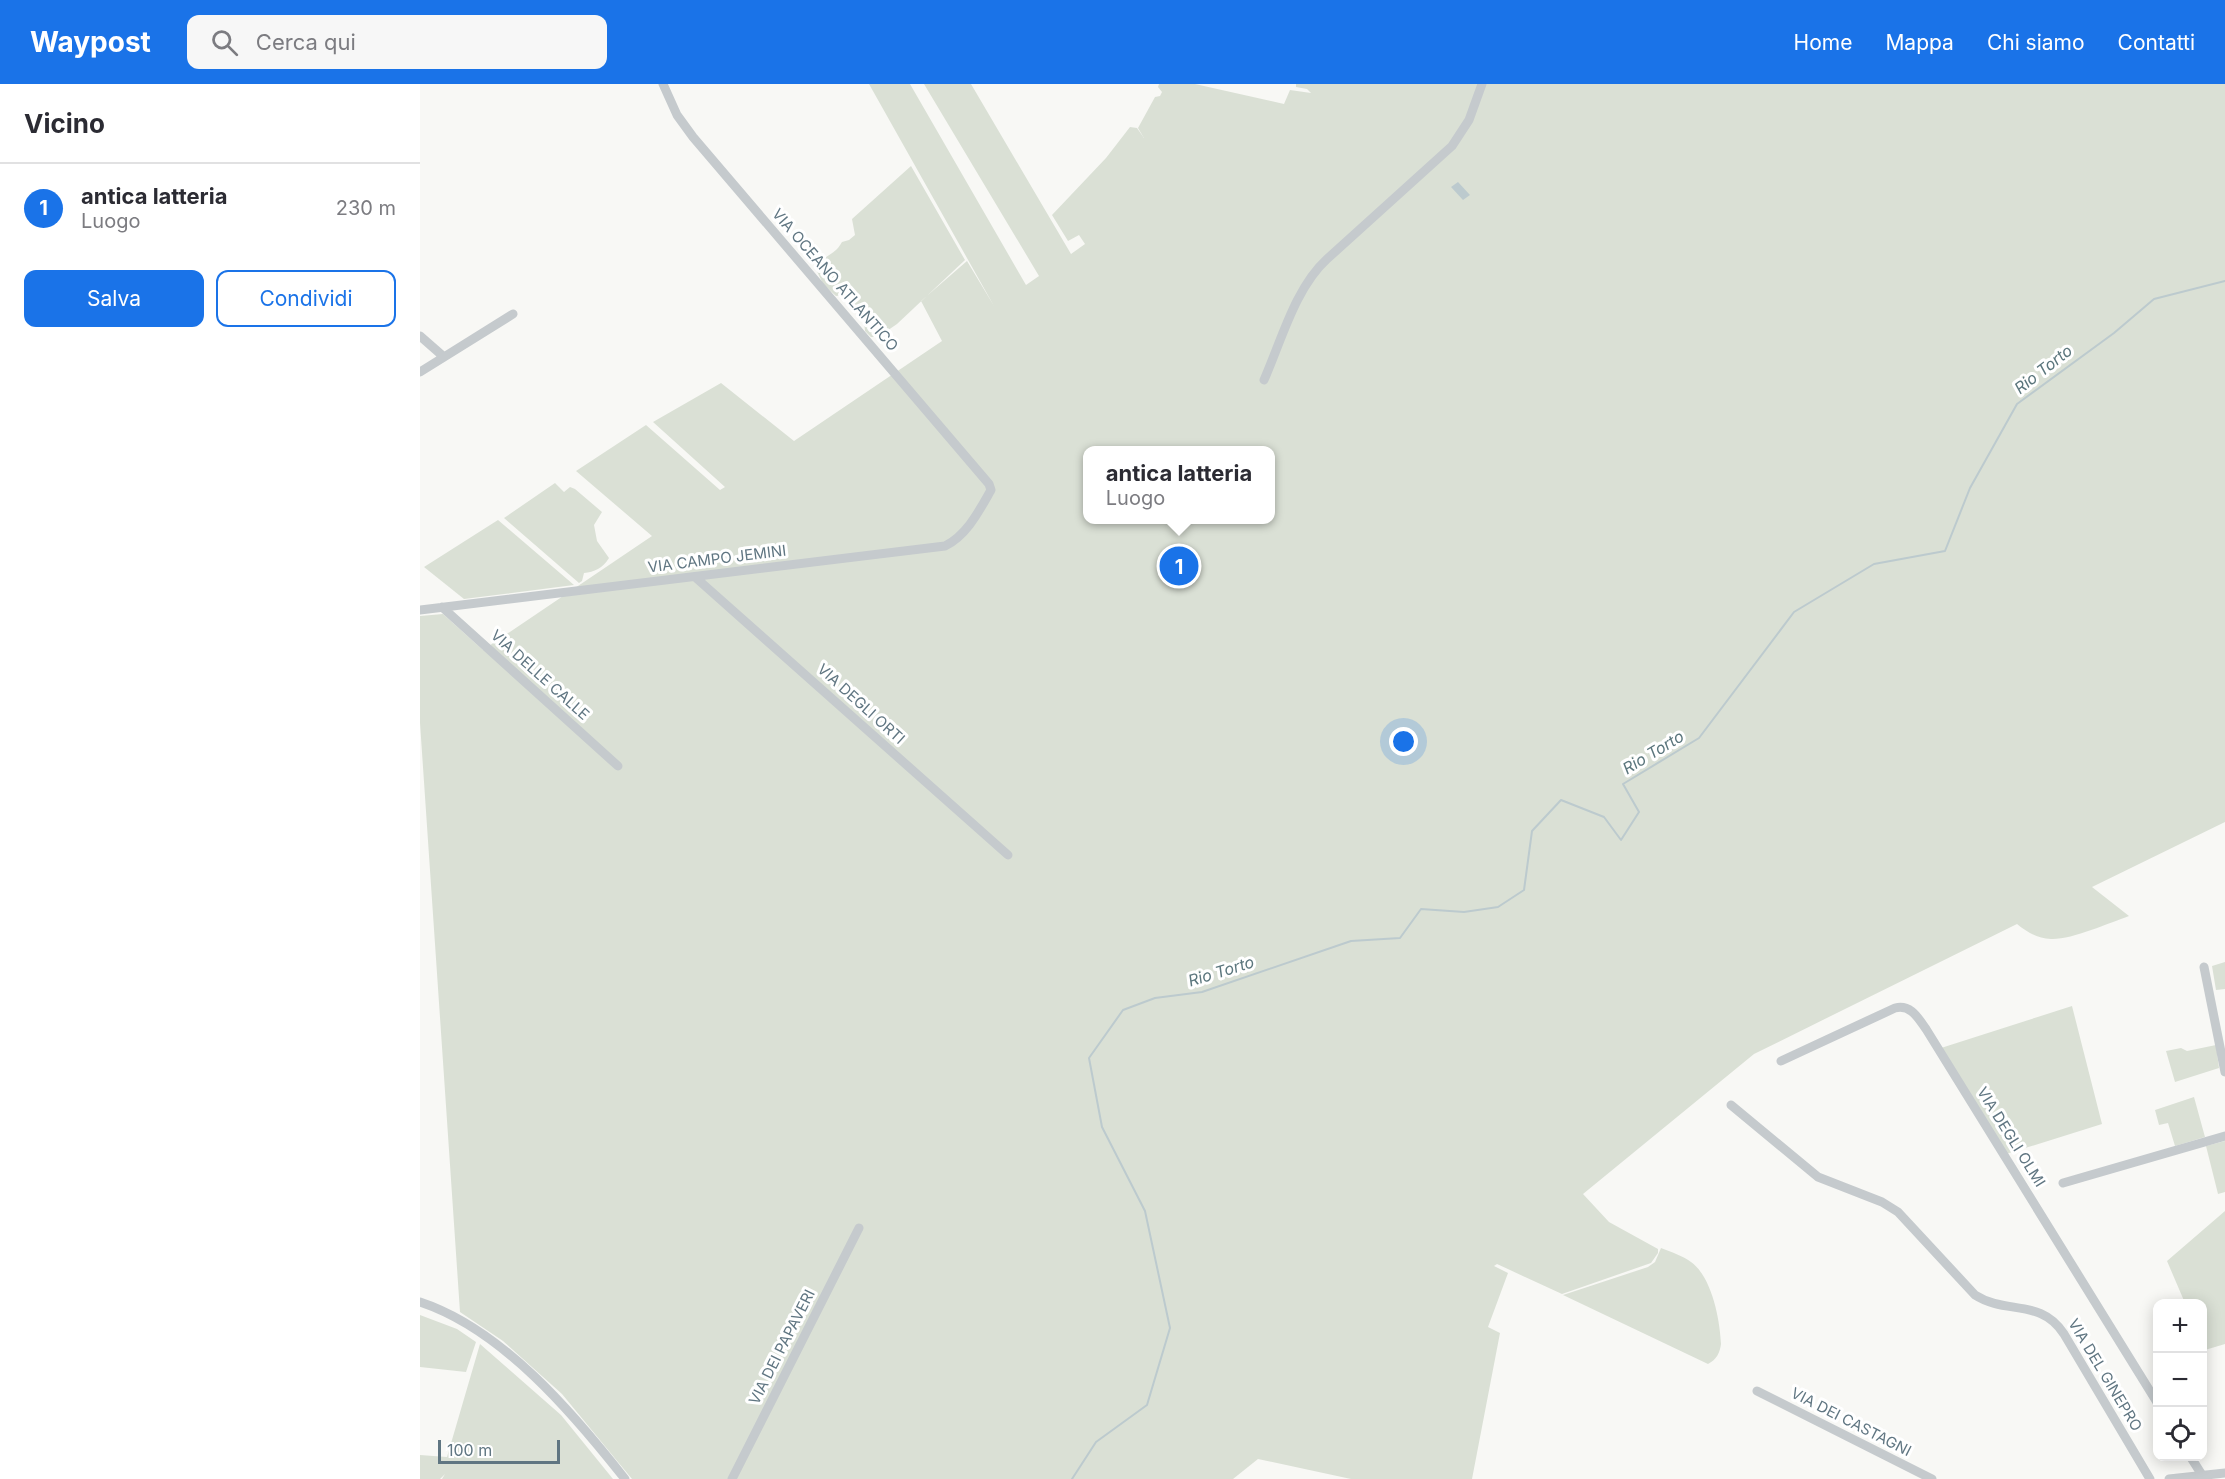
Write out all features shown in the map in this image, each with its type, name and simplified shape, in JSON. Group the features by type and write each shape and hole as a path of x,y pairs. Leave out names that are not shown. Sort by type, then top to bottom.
{"street":[{"name":"VIA OCEANO ATLANTICO","path":"663,84 677,115 693,137 992,490"},
{"path":"1264,380 1301,294 1312,276 1323,263 1452,146 1469,120 1482,84"},
{"path":"420,372 513,314"},
{"path":"420,336 444,357"},
{"name":"VIA CAMPO JEMINI","path":"420,609 945,546 959,537 971,523 992,490"},
{"name":"VIA DEGLI ORTI","path":"694,577 1008,855"},
{"name":"VIA DELLE CALLE","path":"442,607 618,766"},
{"path":"2204,967 2225,1072"},
{"name":"VIA DEGLI OLMI","path":"1780,1062 1895,1008 1903,1006 1912,1011 1926,1029 2153,1398"},
{"name":"VIA DEL GINEPRO","path":"1731,1105 1818,1177 1879,1201 1898,1212 1975,1295 1990,1303 2038,1311 2051,1318 2064,1334 2150,1479"},
{"path":"2063,1183 2225,1136"},
{"name":"VIA DEI PAPAVERI","path":"732,1479 859,1228"},
{"path":"420,1302 467,1323 512,1358 570,1413 625,1479"},
{"name":"VIA DEI CASTAGNI","path":"1757,1391 1932,1479"},
{"path":"2193,1461 2202,1474"},
{"path":"2169,1479 2225,1473"}],"shaded area":[{"path":"869,84 910,84 1026,285 1039,276 924,84 971,84 1071,254 1085,244 1079,235 1068,241 1052,215 1106,158 1130,127 1137,128 1144,138 1138,128 1155,97 1160,96 1162,92 1158,87 1159,84 1195,84 1284,104 1290,90 1311,93 1307,89 1296,87 1296,84 2225,84 2225,822 2092,887 2129,916 2059,939 2037,936 2017,924 1754,1054 1583,1194 1609,1222 1658,1249 1651,1263 1562,1294 1497,1264 1494,1266 1508,1273 1488,1327 1500,1333 1472,1479 1351,1479 1258,1459 1233,1479 632,1479 562,1394 503,1341 460,1312 420,723 420,616 443,614 483,650 652,536 576,471 646,425 720,490 725,487 653,422 721,383 794,441 942,341 921,301 967,261 994,306"},
{"path":"911,166 965,260 897,324 878,337 871,337 865,331 863,311 851,305 844,295 836,296 823,284 816,269 842,242 855,235 852,219"},
{"path":"1458,182 1470,195 1463,200 1451,187"},
{"path":"555,483 564,492 570,487 575,489 602,512 594,525 597,541 609,558 598,569 584,573 579,583 504,518"},
{"path":"498,520 574,585 464,599 424,567"},
{"path":"2225,962 2225,989 2216,990 2212,966"},
{"path":"2072,1006 2102,1124 2006,1154 1941,1048"},
{"path":"2216,1045 2219,1068 2175,1082 2166,1051 2181,1048 2187,1051"},
{"path":"2194,1097 2205,1137 2175,1146 2168,1123 2159,1125 2155,1110"},
{"path":"2225,1141 2225,1192 2218,1194 2206,1146"},
{"path":"2225,1211 2225,1344 2207,1349 2207,1299 2183,1299 2167,1261"},
{"path":"1661,1248 1691,1262 1704,1278 1714,1300 1721,1344 1717,1356 1708,1364 1563,1295 1648,1267 1655,1262"},
{"path":"420,1315 457,1329 476,1342 466,1372 420,1367"},
{"path":"480,1344 561,1415 613,1479 442,1479 445,1474 440,1479 420,1479 420,1455 447,1457"}],"waterway":[{"name":"Rio Torto","path":"1072,1479 1096,1442 1147,1405 1170,1328 1145,1211 1102,1127 1089,1058 1123,1010 1155,998 1202,992 1351,941 1400,938 1421,909 1464,912 1498,907 1524,890 1532,831 1561,800 1604,817 1621,840 1639,812 1623,784 1699,738 1794,612 1874,564 1945,551 1970,488 2017,404 2114,333 2154,299 2225,281"}],"place":[{"name":"antica latteria","path":"1179,566"}]}
